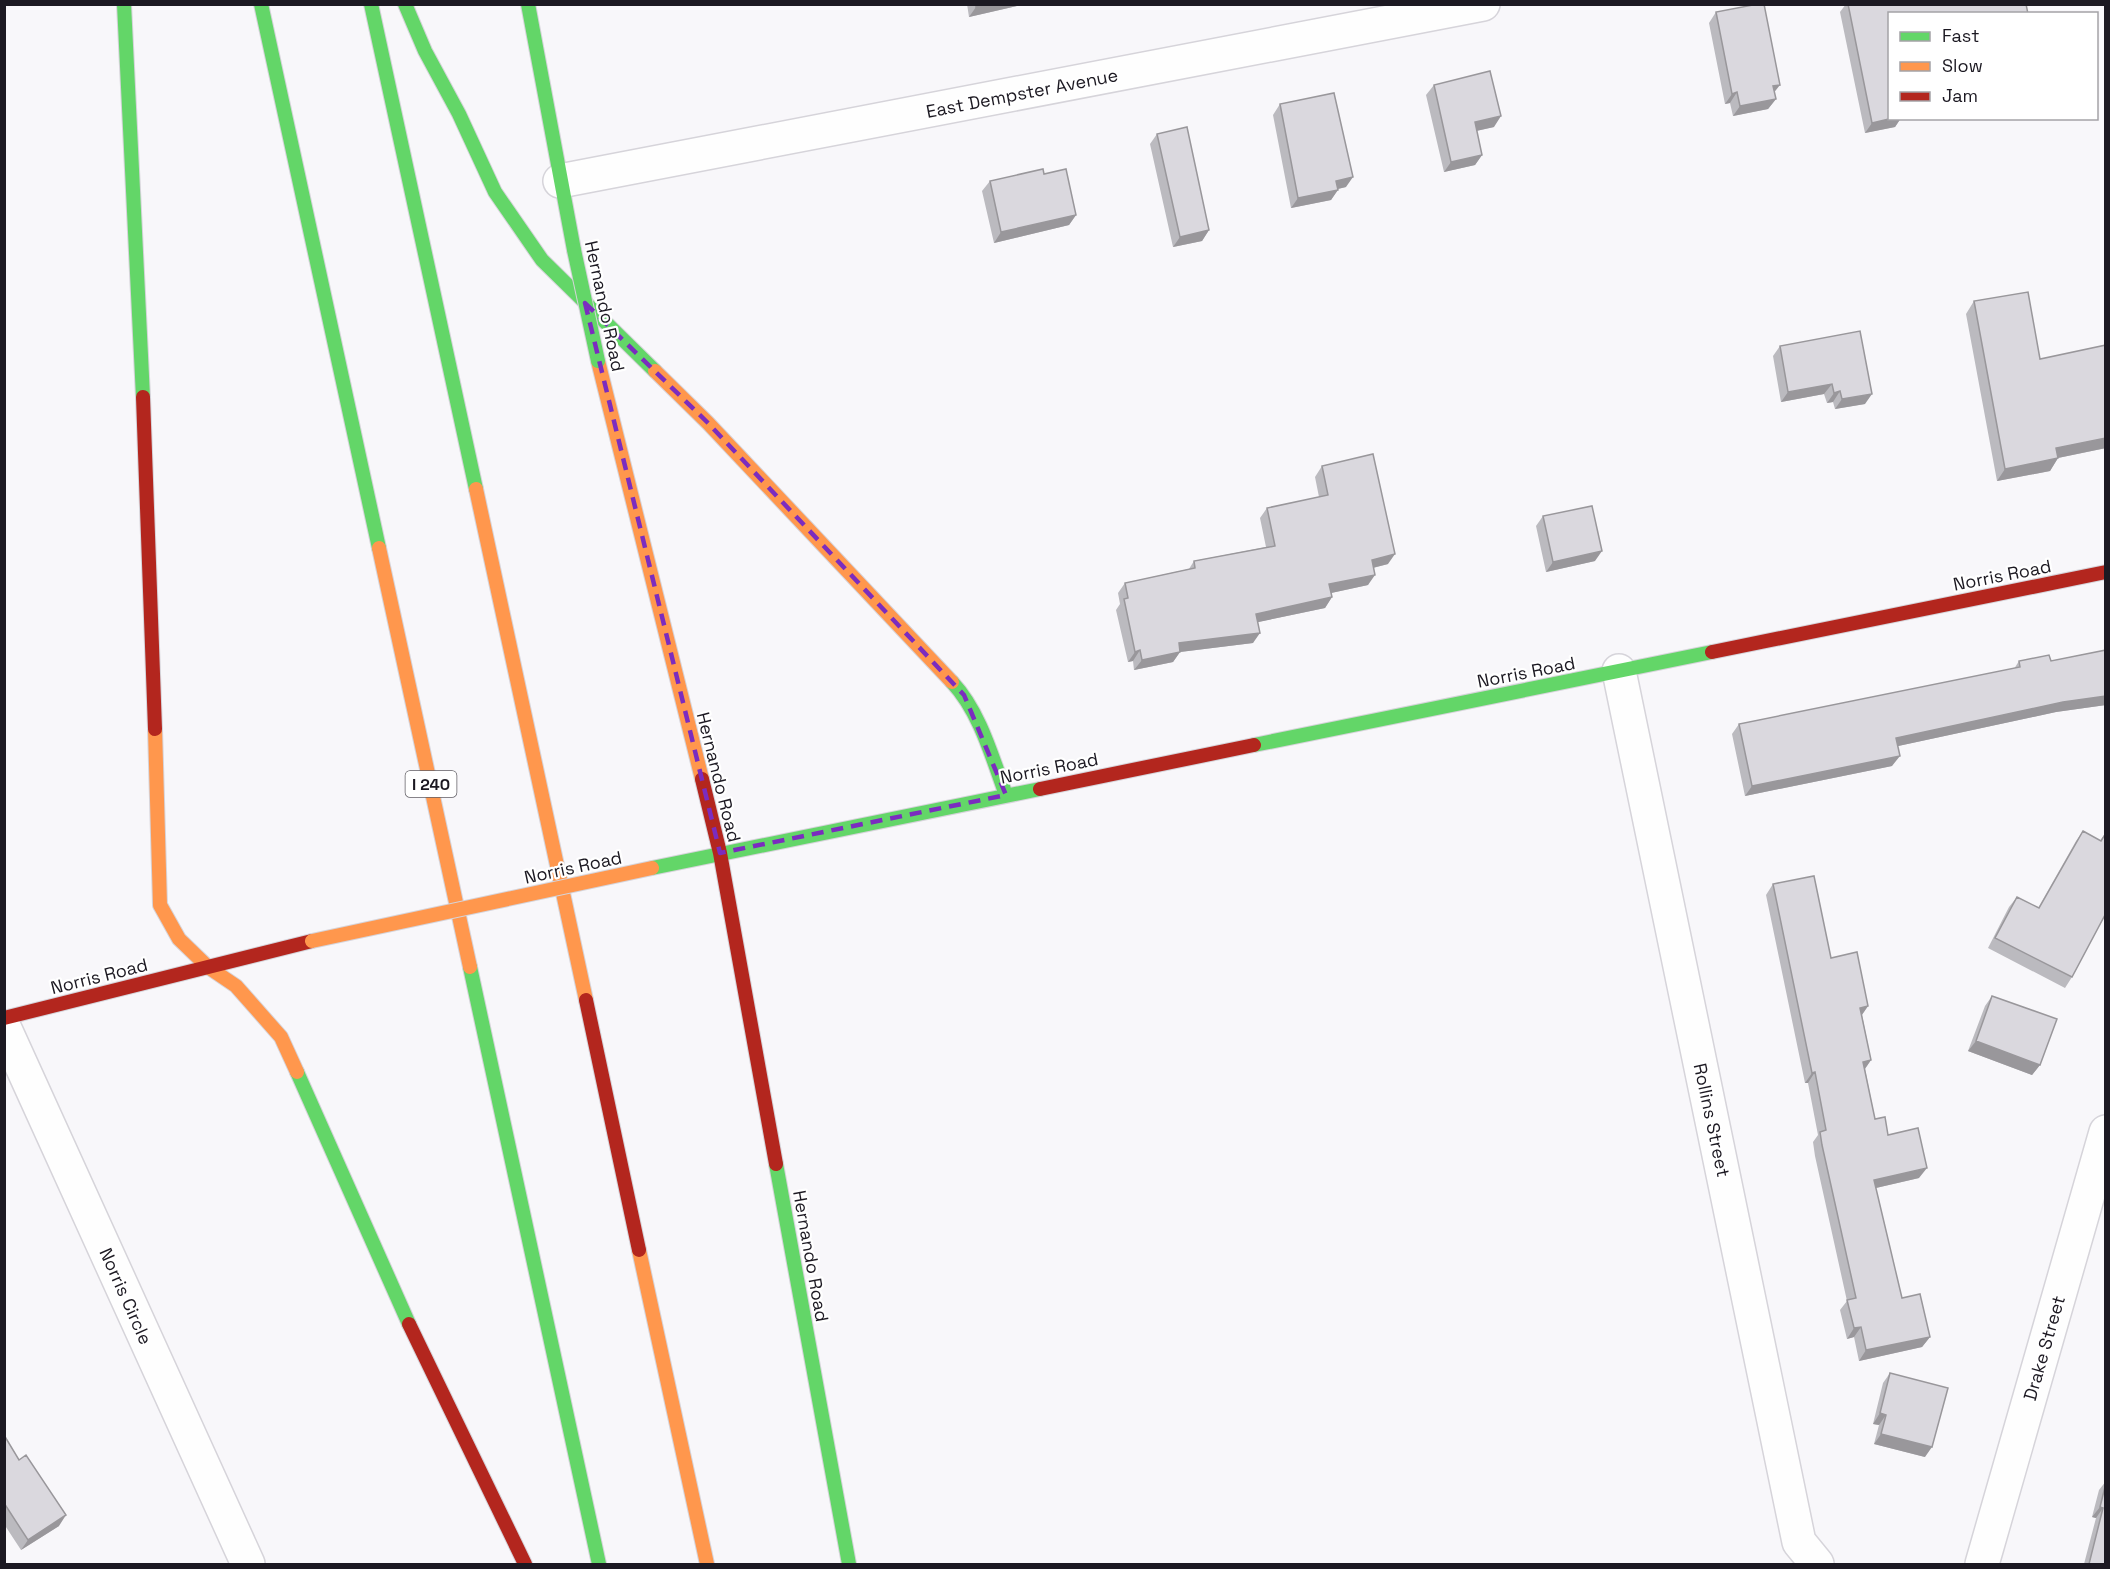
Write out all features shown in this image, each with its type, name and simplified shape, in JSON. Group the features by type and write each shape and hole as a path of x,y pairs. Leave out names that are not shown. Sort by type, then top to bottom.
{"main road":[{"path":"124,4 150,554 160,905 179,939 208,967 236,986 281,1037 397,1299 525,1564"},
{"name":"I 240","path":"261,4 599,1564"},
{"path":"371,4 707,1564"},
{"path":"405,4 425,51 459,114 495,192 542,260 708,423 964,695 985,739 1006,795"},
{"name":"Hernando Road","path":"528,4 560,181 598,362 720,853 849,1564"},
{"name":"Norris Road","path":"4,1018 312,941 720,853 2106,572"}],"street":[{"name":"East Dempster Avenue","path":"560,181 1483,4"},
{"name":"Rollins Street","path":"1619,671 1799,1542 1817,1564"},
{"name":"Norris Circle","path":"4,1027 248,1564"},
{"name":"Drake Street","path":"1982,1564 2106,1132"}],"highlighted area":[{"path":"585,303 708,423 964,695 1006,795 720,853"}],"building":[{"path":"1764,4 1780,85 1773,86 1776,99 1740,106 1737,92 1732,94 1716,12"},
{"path":"1848,4 2026,4 2028,12 1888,12 1888,119 1872,123"},
{"path":"1490,71 1501,116 1475,122 1482,155 1451,162 1434,85"},
{"path":"1334,93 1353,177 1336,181 1338,190 1298,198 1280,104"},
{"path":"1187,127 1209,230 1180,237 1157,134"},
{"path":"1043,169 1044,174 1066,169 1076,215 1001,232 990,181"},
{"path":"2028,292 2040,359 2106,345 2106,438 2056,448 2058,458 2005,469 1974,301"},
{"path":"1860,331 1872,394 1842,399 1840,391 1834,393 1832,384 1788,392 1780,346"},
{"path":"1373,454 1395,554 1372,560 1375,575 1329,584 1332,597 1256,614 1260,633 1179,643 1180,652 1142,660 1140,650 1135,652 1124,599 1128,598 1125,583 1195,568 1194,561 1275,546 1267,508 1328,495 1322,466"},
{"path":"1592,506 1602,551 1553,562 1543,516"},
{"path":"2106,650 2106,696 2063,702 1896,738 1900,756 1752,786 1739,724 2020,667 2019,661 2049,655 2051,661"},
{"path":"2083,831 2101,841 2106,833 2106,913 2072,977 1995,938 2017,897 2039,908"},
{"path":"1814,876 1831,958 1857,952 1868,1006 1860,1008 1871,1060 1863,1062 1875,1119 1885,1117 1888,1135 1918,1128 1927,1168 1874,1180 1902,1298 1920,1294 1930,1337 1866,1350 1861,1327 1854,1328 1847,1300 1856,1298 1822,1145 1820,1132 1826,1130 1815,1072 1812,1073 1773,884"},
{"path":"1992,996 2057,1019 2040,1065 1976,1041"},
{"path":"1890,1373 1948,1388 1932,1447 1881,1434 1886,1415 1880,1413"},
{"path":"4,1435 19,1460 26,1455 66,1515 28,1540 4,1503"},
{"path":"2106,1483 2106,1564 2089,1564 2103,1508 2100,1507"}],"traffic: fast":[{"path":"124,4 143,397"},
{"path":"261,4 379,548"},
{"path":"371,4 476,489"},
{"path":"405,4 425,51 459,114 495,192 542,260 655,371"},
{"path":"528,4 574,250"},
{"path":"574,250 598,361"},
{"path":"1254,745 1712,652"},
{"path":"952,682 978,721 1006,795"},
{"path":"652,868 1040,789"},
{"path":"470,967 599,1564"},
{"path":"297,1072 409,1324"},
{"path":"776,1164 849,1564"}],"traffic: slow":[{"path":"598,361 702,779"},
{"path":"655,371 708,423 952,682"},
{"path":"476,489 586,1000"},
{"path":"379,548 470,967"},
{"path":"155,729 160,905 179,939 208,967 236,986 281,1037 297,1072"},
{"path":"312,941 652,868"},
{"path":"639,1250 707,1564"}],"traffic: jam":[{"path":"143,397 155,729"},
{"path":"1712,652 2106,572"},
{"path":"1040,789 1254,745"},
{"path":"702,779 720,853 776,1164"},
{"path":"4,1018 312,941"},
{"path":"586,1000 639,1250"},
{"path":"409,1324 525,1564"}]}
